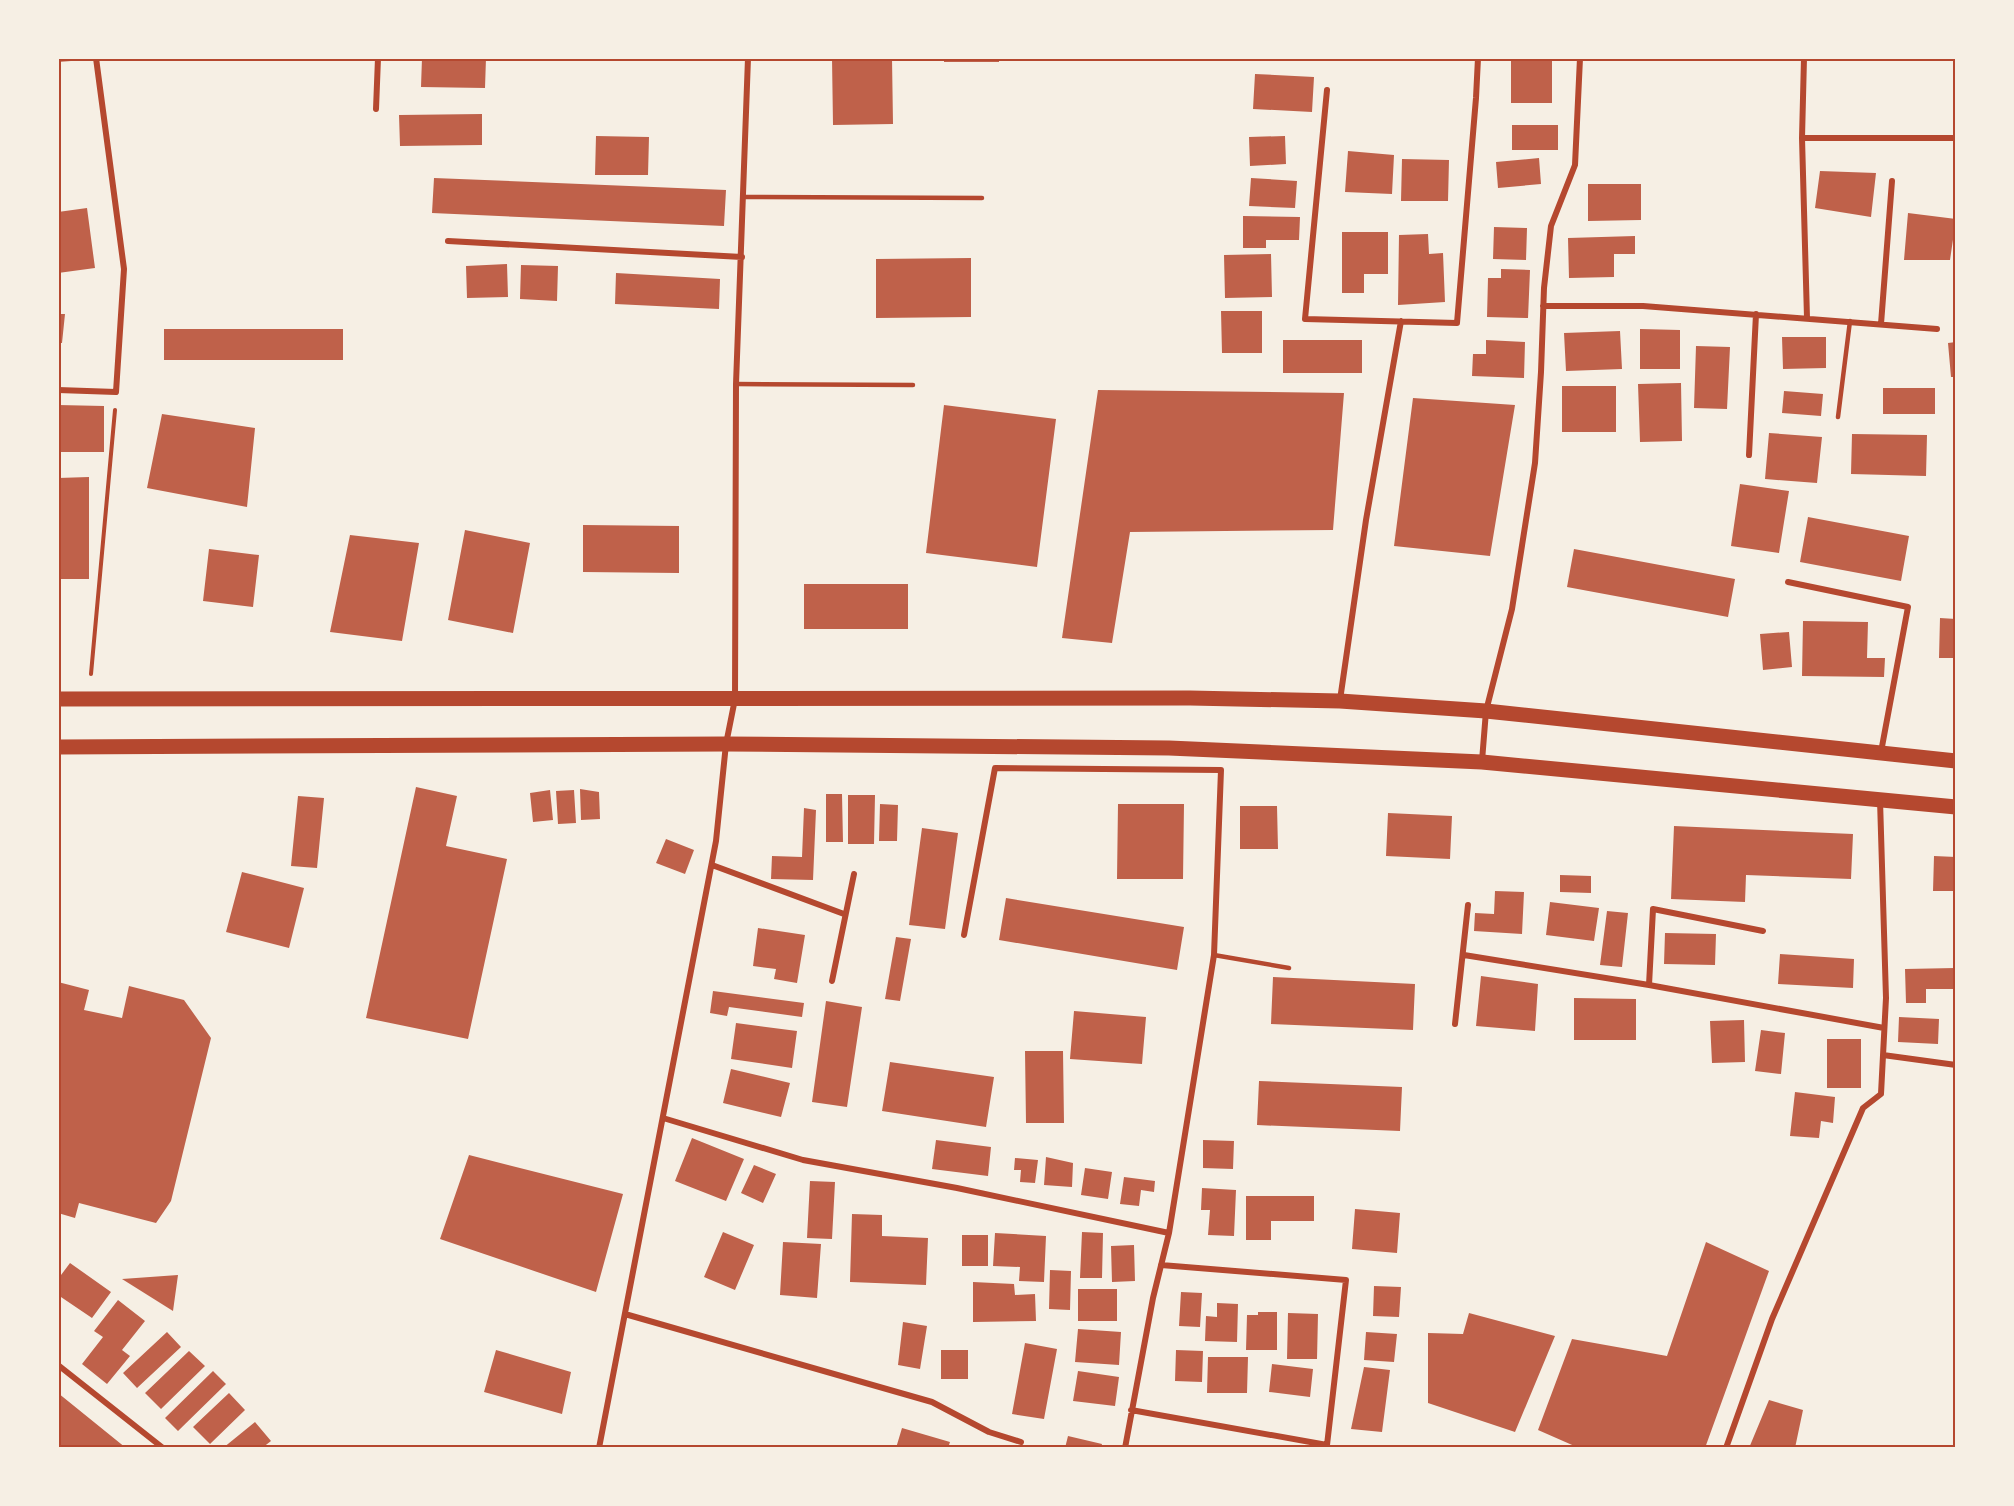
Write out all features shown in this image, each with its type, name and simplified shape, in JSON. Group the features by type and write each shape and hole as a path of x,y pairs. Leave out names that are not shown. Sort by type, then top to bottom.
{"main road":[{"path":"58,699 1190,698 1340,701 1486,711 1956,761"},
{"path":"58,747 726,744 1169,748 1482,762 1956,807"}],"street":[{"path":"58,390 116,392 124,270 96,58"},
{"path":"376,109 378,58"},
{"path":"599,1448 712,865 726,744 735,699 736,384 748,58"},
{"path":"1327,90 1305,319 1457,323 1478,58"},
{"path":"1482,762 1486,711 1512,609 1534,463 1543,306 1551,226 1575,165 1580,58"},
{"path":"1804,58 1802,138 1807,318"},
{"path":"1802,138 1956,138"},
{"path":"1881,324 1892,181"},
{"path":"448,241 742,257"},
{"path":"1543,306 1643,306 1937,328"},
{"path":"1749,455 1756,314"},
{"path":"1340,701 1366,520 1401,321"},
{"path":"1788,582 1908,607 1881,753"},
{"path":"964,935 995,768 1221,770 1214,956 1169,1233 1153,1298 1125,1448"},
{"path":"1726,1448 1772,1319 1863,1108 1881,1094 1886,998 1880,798"},
{"path":"712,865 844,914"},
{"path":"832,981 854,874"},
{"path":"1455,1024 1468,905"},
{"path":"1648,985 1653,909 1763,931"},
{"path":"1464,955 1648,985 1884,1028"},
{"path":"1883,1055 1956,1065"},
{"path":"663,1118 802,1160 957,1188 1169,1233"},
{"path":"1131,1410 1327,1445 1346,1280 1161,1265"},
{"path":"625,1314 932,1402 989,1432 1021,1442"},
{"path":"58,1365 163,1448"}],"lane":[{"path":"744,197 982,198"},
{"path":"1838,417 1850,321"},
{"path":"736,384 913,385"},
{"path":"1214,956 1289,968"}],"path":[{"path":"88,699 116,392"}],"building":[{"path":"58,58 84,58 84,60 58,62"},
{"path":"422,58 486,58 485,88 421,87"},
{"path":"832,58 892,58 893,124 833,125"},
{"path":"944,58 999,58 999,62 944,62"},
{"path":"1511,58 1552,58 1552,103 1511,103"},
{"path":"1255,74 1314,77 1312,112 1253,109"},
{"path":"482,114 482,145 400,146 399,115"},
{"path":"1512,125 1558,125 1558,150 1512,150"},
{"path":"596,136 649,137 648,175 595,175"},
{"path":"1285,136 1286,164 1250,166 1249,137"},
{"path":"1348,151 1394,155 1392,194 1345,192"},
{"path":"1539,158 1541,184 1498,188 1496,162"},
{"path":"1402,159 1449,160 1448,201 1401,201"},
{"path":"1820,171 1876,173 1871,217 1815,208"},
{"path":"434,178 726,190 724,226 432,213"},
{"path":"1251,178 1297,181 1295,208 1249,206"},
{"path":"1588,184 1641,184 1641,220 1588,221"},
{"path":"87,208 95,268 58,273 58,212"},
{"path":"1908,213 1956,219 1950,260 1904,260"},
{"path":"1243,216 1300,217 1299,240 1266,240 1266,248 1243,248"},
{"path":"1494,227 1527,228 1526,260 1493,259"},
{"path":"1342,232 1388,232 1388,274 1364,274 1364,293 1342,293"},
{"path":"1428,234 1429,254 1443,253 1445,302 1398,305 1399,235"},
{"path":"1635,236 1635,254 1614,254 1614,277 1569,278 1568,238"},
{"path":"1271,254 1272,297 1225,298 1224,255"},
{"path":"971,258 971,317 876,318 876,259"},
{"path":"507,264 508,297 467,298 466,266"},
{"path":"521,265 558,266 557,301 520,299"},
{"path":"1501,269 1530,270 1528,318 1487,317 1488,278 1501,278"},
{"path":"616,273 720,279 719,309 615,304"},
{"path":"1221,311 1262,311 1262,353 1222,353"},
{"path":"58,314 65,314 62,343 58,343"},
{"path":"164,329 343,329 343,360 164,360"},
{"path":"1640,329 1680,330 1680,369 1640,369"},
{"path":"1620,331 1622,369 1566,371 1564,333"},
{"path":"1782,337 1826,337 1826,368 1783,369"},
{"path":"1283,340 1362,340 1362,373 1283,373"},
{"path":"1486,340 1525,342 1524,378 1472,376 1473,354 1486,354"},
{"path":"1956,342 1956,377 1951,377 1948,343"},
{"path":"1696,346 1730,347 1727,409 1694,408"},
{"path":"1681,383 1682,441 1640,442 1638,384"},
{"path":"1562,386 1616,386 1616,432 1562,432"},
{"path":"1883,388 1935,388 1935,414 1883,414"},
{"path":"1098,390 1344,393 1333,530 1130,532 1112,643 1062,638"},
{"path":"1784,391 1823,394 1821,416 1782,413"},
{"path":"1413,398 1515,405 1490,556 1394,546"},
{"path":"58,405 104,406 104,452 58,452"},
{"path":"944,405 1056,419 1037,567 926,553"},
{"path":"162,414 255,428 247,507 147,488"},
{"path":"1769,433 1822,437 1817,483 1765,479"},
{"path":"1852,434 1927,435 1926,476 1851,474"},
{"path":"89,477 89,579 58,579 58,478"},
{"path":"1740,484 1789,491 1779,553 1731,546"},
{"path":"1808,517 1909,536 1901,581 1800,562"},
{"path":"583,525 679,526 679,573 583,572"},
{"path":"465,530 530,543 513,633 448,620"},
{"path":"350,535 419,543 402,641 330,632"},
{"path":"209,549 259,555 253,607 203,601"},
{"path":"1574,549 1735,579 1728,617 1567,587"},
{"path":"804,584 908,584 908,629 804,629"},
{"path":"1940,618 1956,619 1956,658 1939,658"},
{"path":"1803,621 1868,622 1867,658 1885,658 1884,677 1802,676"},
{"path":"1789,632 1792,667 1763,670 1760,634"},
{"path":"416,787 457,796 446,846 507,859 468,1039 366,1018"},
{"path":"580,789 599,792 600,819 581,820"},
{"path":"550,790 553,820 533,822 530,793"},
{"path":"574,790 576,823 558,824 556,791"},
{"path":"826,794 842,794 843,842 826,842"},
{"path":"848,795 875,795 874,844 848,844"},
{"path":"298,796 324,798 317,868 291,866"},
{"path":"880,804 898,805 897,841 879,841"},
{"path":"1118,804 1184,804 1183,879 1117,879"},
{"path":"1240,806 1277,806 1278,849 1240,849"},
{"path":"804,808 816,810 813,880 771,879 772,856 802,857"},
{"path":"1388,813 1452,816 1450,859 1386,856"},
{"path":"1674,826 1853,834 1851,879 1746,875 1745,902 1671,899"},
{"path":"922,828 958,833 945,929 909,925"},
{"path":"666,839 694,850 685,874 656,863"},
{"path":"1934,856 1956,857 1956,891 1933,891"},
{"path":"242,872 304,888 289,948 226,932"},
{"path":"1560,875 1591,876 1591,893 1560,892"},
{"path":"1495,891 1524,892 1522,934 1474,931 1475,913 1494,914"},
{"path":"1006,898 1184,927 1177,970 999,940"},
{"path":"1550,902 1599,908 1594,941 1546,935"},
{"path":"1607,911 1628,913 1622,967 1600,965"},
{"path":"758,928 805,935 797,983 774,979 776,969 753,966"},
{"path":"1665,933 1716,934 1715,965 1664,964"},
{"path":"896,937 911,939 900,1001 885,999"},
{"path":"1780,954 1854,959 1853,988 1778,984"},
{"path":"1955,968 1955,989 1926,989 1926,1003 1906,1003 1905,969"},
{"path":"1481,976 1538,984 1535,1031 1476,1026"},
{"path":"1273,977 1415,984 1413,1030 1271,1024"},
{"path":"58,982 89,990 84,1010 122,1018 129,986 184,1000 211,1038 171,1201 156,1223 79,1203 75,1218 58,1213"},
{"path":"713,991 804,1003 802,1017 729,1007 727,1016 710,1013"},
{"path":"1574,998 1636,999 1636,1040 1574,1040"},
{"path":"826,1001 862,1007 847,1107 812,1102"},
{"path":"1074,1011 1146,1017 1142,1064 1070,1059"},
{"path":"1899,1017 1939,1019 1938,1044 1898,1042"},
{"path":"1744,1020 1745,1062 1712,1063 1710,1021"},
{"path":"736,1023 797,1031 792,1068 731,1059"},
{"path":"1761,1030 1785,1033 1781,1074 1755,1071"},
{"path":"1827,1039 1861,1039 1861,1088 1827,1088"},
{"path":"1025,1051 1063,1051 1064,1123 1026,1123"},
{"path":"890,1062 994,1077 986,1127 882,1111"},
{"path":"731,1069 790,1083 781,1117 723,1103"},
{"path":"1259,1081 1402,1087 1400,1131 1257,1125"},
{"path":"1795,1092 1835,1097 1833,1123 1821,1121 1819,1138 1790,1136"},
{"path":"692,1138 744,1159 726,1201 675,1181"},
{"path":"936,1140 991,1147 988,1176 932,1169"},
{"path":"1203,1140 1234,1141 1233,1169 1203,1168"},
{"path":"469,1155 623,1194 596,1292 440,1239"},
{"path":"1046,1157 1073,1163 1072,1187 1044,1185"},
{"path":"1015,1158 1038,1160 1035,1183 1020,1182 1021,1170 1014,1170"},
{"path":"754,1165 776,1174 763,1203 741,1193"},
{"path":"1085,1168 1112,1172 1108,1199 1081,1195"},
{"path":"1124,1177 1155,1181 1154,1192 1141,1190 1139,1206 1120,1204"},
{"path":"810,1181 835,1182 832,1239 807,1238"},
{"path":"1202,1188 1236,1190 1234,1236 1208,1235 1210,1210 1201,1210"},
{"path":"1246,1196 1314,1196 1314,1221 1271,1221 1271,1240 1246,1240"},
{"path":"1355,1209 1400,1213 1397,1253 1352,1249"},
{"path":"852,1214 882,1215 882,1236 928,1238 926,1285 850,1282"},
{"path":"723,1232 754,1245 735,1290 704,1277"},
{"path":"1082,1232 1103,1233 1102,1278 1080,1278"},
{"path":"995,1233 1046,1236 1044,1282 1019,1281 1020,1267 993,1266"},
{"path":"962,1235 988,1235 988,1266 962,1266"},
{"path":"783,1242 821,1244 817,1298 780,1295"},
{"path":"1706,1242 1769,1271 1705,1448 1579,1448 1538,1430 1572,1339 1667,1356"},
{"path":"1134,1245 1135,1281 1112,1282 1111,1246"},
{"path":"70,1263 111,1292 92,1318 58,1295 58,1279"},
{"path":"1050,1270 1071,1271 1070,1310 1049,1309"},
{"path":"178,1275 173,1311 122,1279"},
{"path":"973,1282 1014,1284 1015,1295 1035,1294 1036,1321 973,1322"},
{"path":"1374,1286 1401,1287 1399,1317 1373,1316"},
{"path":"1078,1289 1117,1289 1117,1321 1078,1321"},
{"path":"1181,1292 1202,1293 1200,1327 1179,1326"},
{"path":"118,1300 145,1321 122,1350 130,1356 107,1384 82,1364 103,1337 94,1331"},
{"path":"1217,1303 1238,1304 1237,1342 1205,1341 1206,1316 1217,1317"},
{"path":"1258,1312 1277,1312 1277,1350 1246,1350 1247,1315 1258,1315"},
{"path":"1288,1313 1318,1314 1317,1359 1287,1359"},
{"path":"1469,1313 1555,1336 1515,1432 1428,1403 1428,1333 1463,1334"},
{"path":"903,1322 927,1326 920,1369 898,1365"},
{"path":"1078,1329 1121,1332 1119,1365 1075,1362"},
{"path":"167,1332 181,1347 137,1388 123,1373"},
{"path":"1366,1332 1397,1334 1394,1362 1364,1360"},
{"path":"1025,1343 1057,1349 1044,1419 1012,1414"},
{"path":"496,1350 571,1372 562,1414 484,1392"},
{"path":"941,1350 968,1350 968,1379 941,1379"},
{"path":"1176,1350 1203,1351 1202,1382 1175,1381"},
{"path":"189,1351 205,1366 161,1409 145,1393"},
{"path":"1208,1357 1248,1357 1247,1393 1207,1393"},
{"path":"1272,1364 1313,1369 1310,1397 1269,1392"},
{"path":"1364,1367 1390,1370 1382,1432 1351,1429"},
{"path":"213,1371 226,1384 178,1431 165,1418"},
{"path":"1078,1371 1119,1377 1115,1406 1073,1401"},
{"path":"58,1393 126,1448 58,1448"},
{"path":"229,1393 245,1410 210,1444 193,1427"},
{"path":"1769,1400 1803,1410 1795,1448 1749,1448"},
{"path":"255,1422 271,1441 262,1448 223,1448"},
{"path":"902,1428 950,1442 948,1448 896,1448"},
{"path":"1068,1436 1102,1444 1101,1448 1065,1448"}]}
